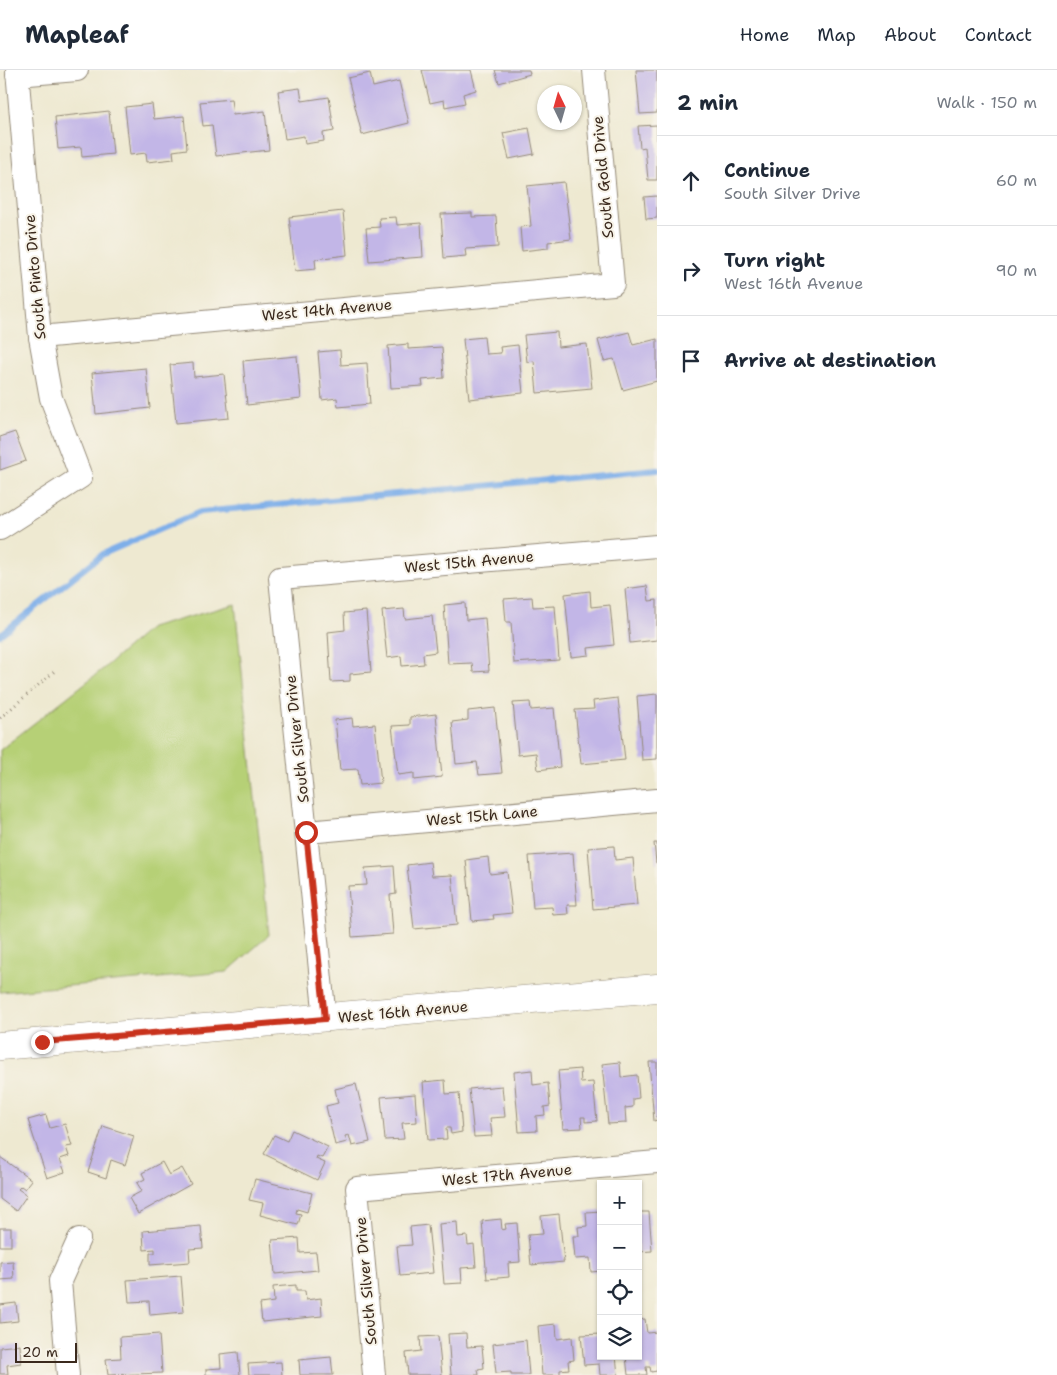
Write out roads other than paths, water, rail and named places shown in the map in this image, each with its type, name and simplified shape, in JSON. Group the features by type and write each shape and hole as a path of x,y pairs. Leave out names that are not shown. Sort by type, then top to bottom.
{"street":[{"path":"17,73 77,70"},
{"name":"South Gold Drive","path":"594,70 613,284"},
{"name":"South Pinto Drive","path":"0,528 81,477 51,398 40,336 17,73"},
{"name":"West 14th Avenue","path":"40,336 613,284"},
{"name":"West 15th Avenue","path":"280,578 657,546"},
{"name":"South Silver Drive","path":"280,578 325,1019"},
{"name":"West 15th Lane","path":"306,832 657,800"},
{"name":"West 16th Avenue","path":"0,1046 325,1019 657,988"},
{"name":"West 17th Avenue","path":"357,1188 657,1162"},
{"name":"South Silver Drive","path":"357,1188 374,1375"},
{"path":"68,1375 60,1281 78,1239"}],"waterway":[{"path":"0,635 103,554 200,512 657,470"}]}
